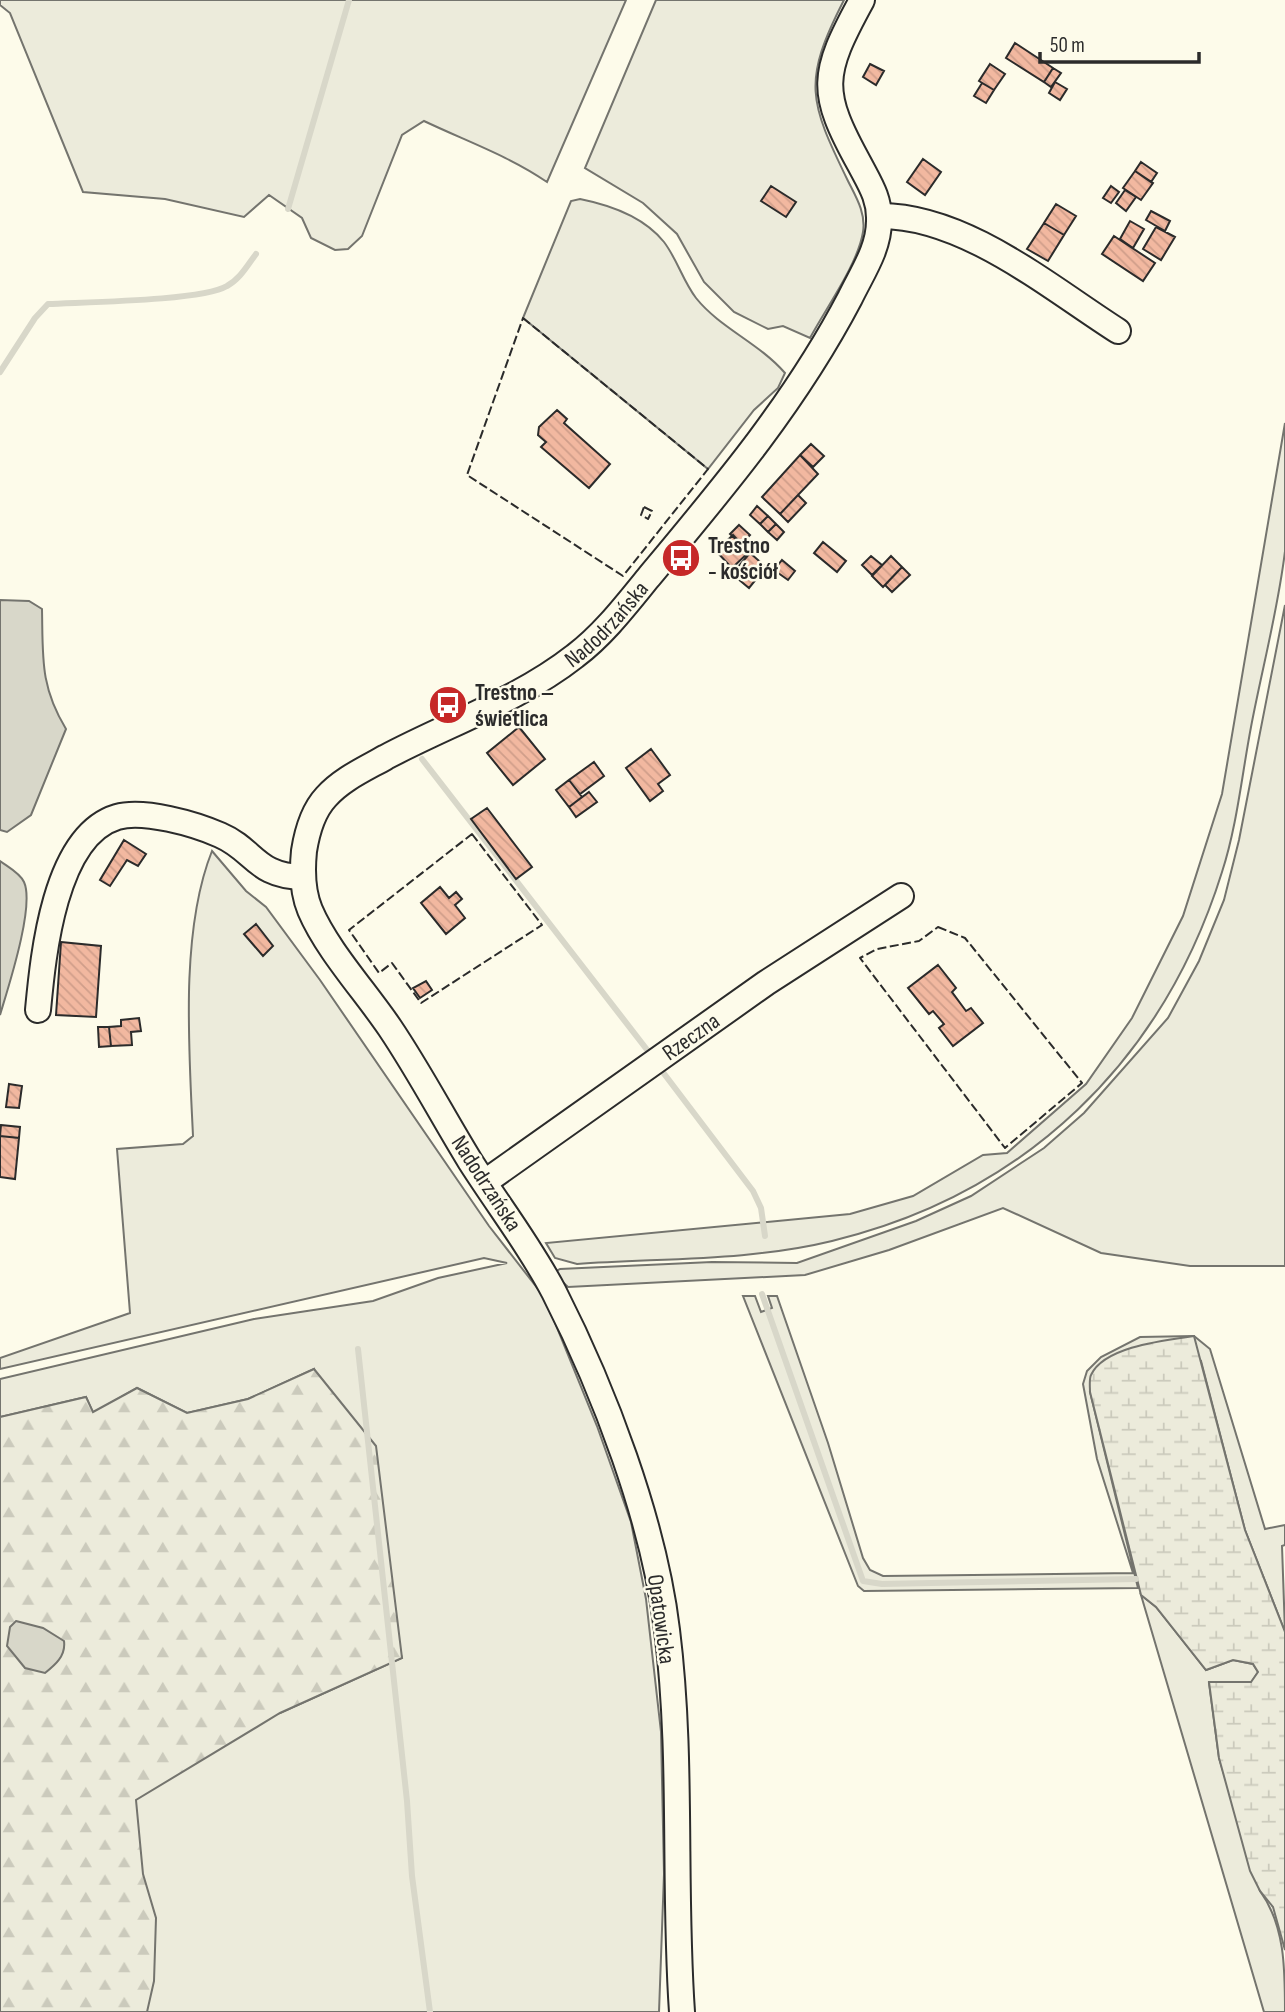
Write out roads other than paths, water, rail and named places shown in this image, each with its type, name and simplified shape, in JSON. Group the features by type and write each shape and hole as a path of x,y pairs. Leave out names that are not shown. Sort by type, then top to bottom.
{"street":[{"name":"Nadodrzańska","path":"530,1250 398,1040 317,924 306,899 303,877 310,823 319,805 334,789 394,753 542,678 576,656 622,608 781,415 834,328 868,263 878,237 879,216 875,193 837,124 829,92 840,43 862,0"},
{"path":"879,216 914,217 947,228 1003,257 1118,331"},
{"path":"38,1010 44,942 60,887 83,844 97,828 116,817 142,814 222,835 271,873 303,877"},
{"name":"Rzeczna","path":"485,1182 766,983 901,895"},
{"name":"Opatowicka","path":"530,1250 559,1304 626,1467 661,1594 667,1631 675,1758 682,2012"}],"waterway":[{"path":"288,209 349,0"},
{"path":"0,372 35,318 48,304 169,298 214,291 236,280 256,254"},
{"path":"422,759 648,1051"},
{"path":"662,1071 753,1191 761,1208 765,1236"},
{"path":"762,1294 863,1581 882,1584 1136,1579"},
{"path":"358,1349 407,1801 412,1876 430,2012"}],"place":[{"name":"Trestno - kościół","path":"681,558"},
{"name":"Trestno – świetlica","path":"448,705"}]}
